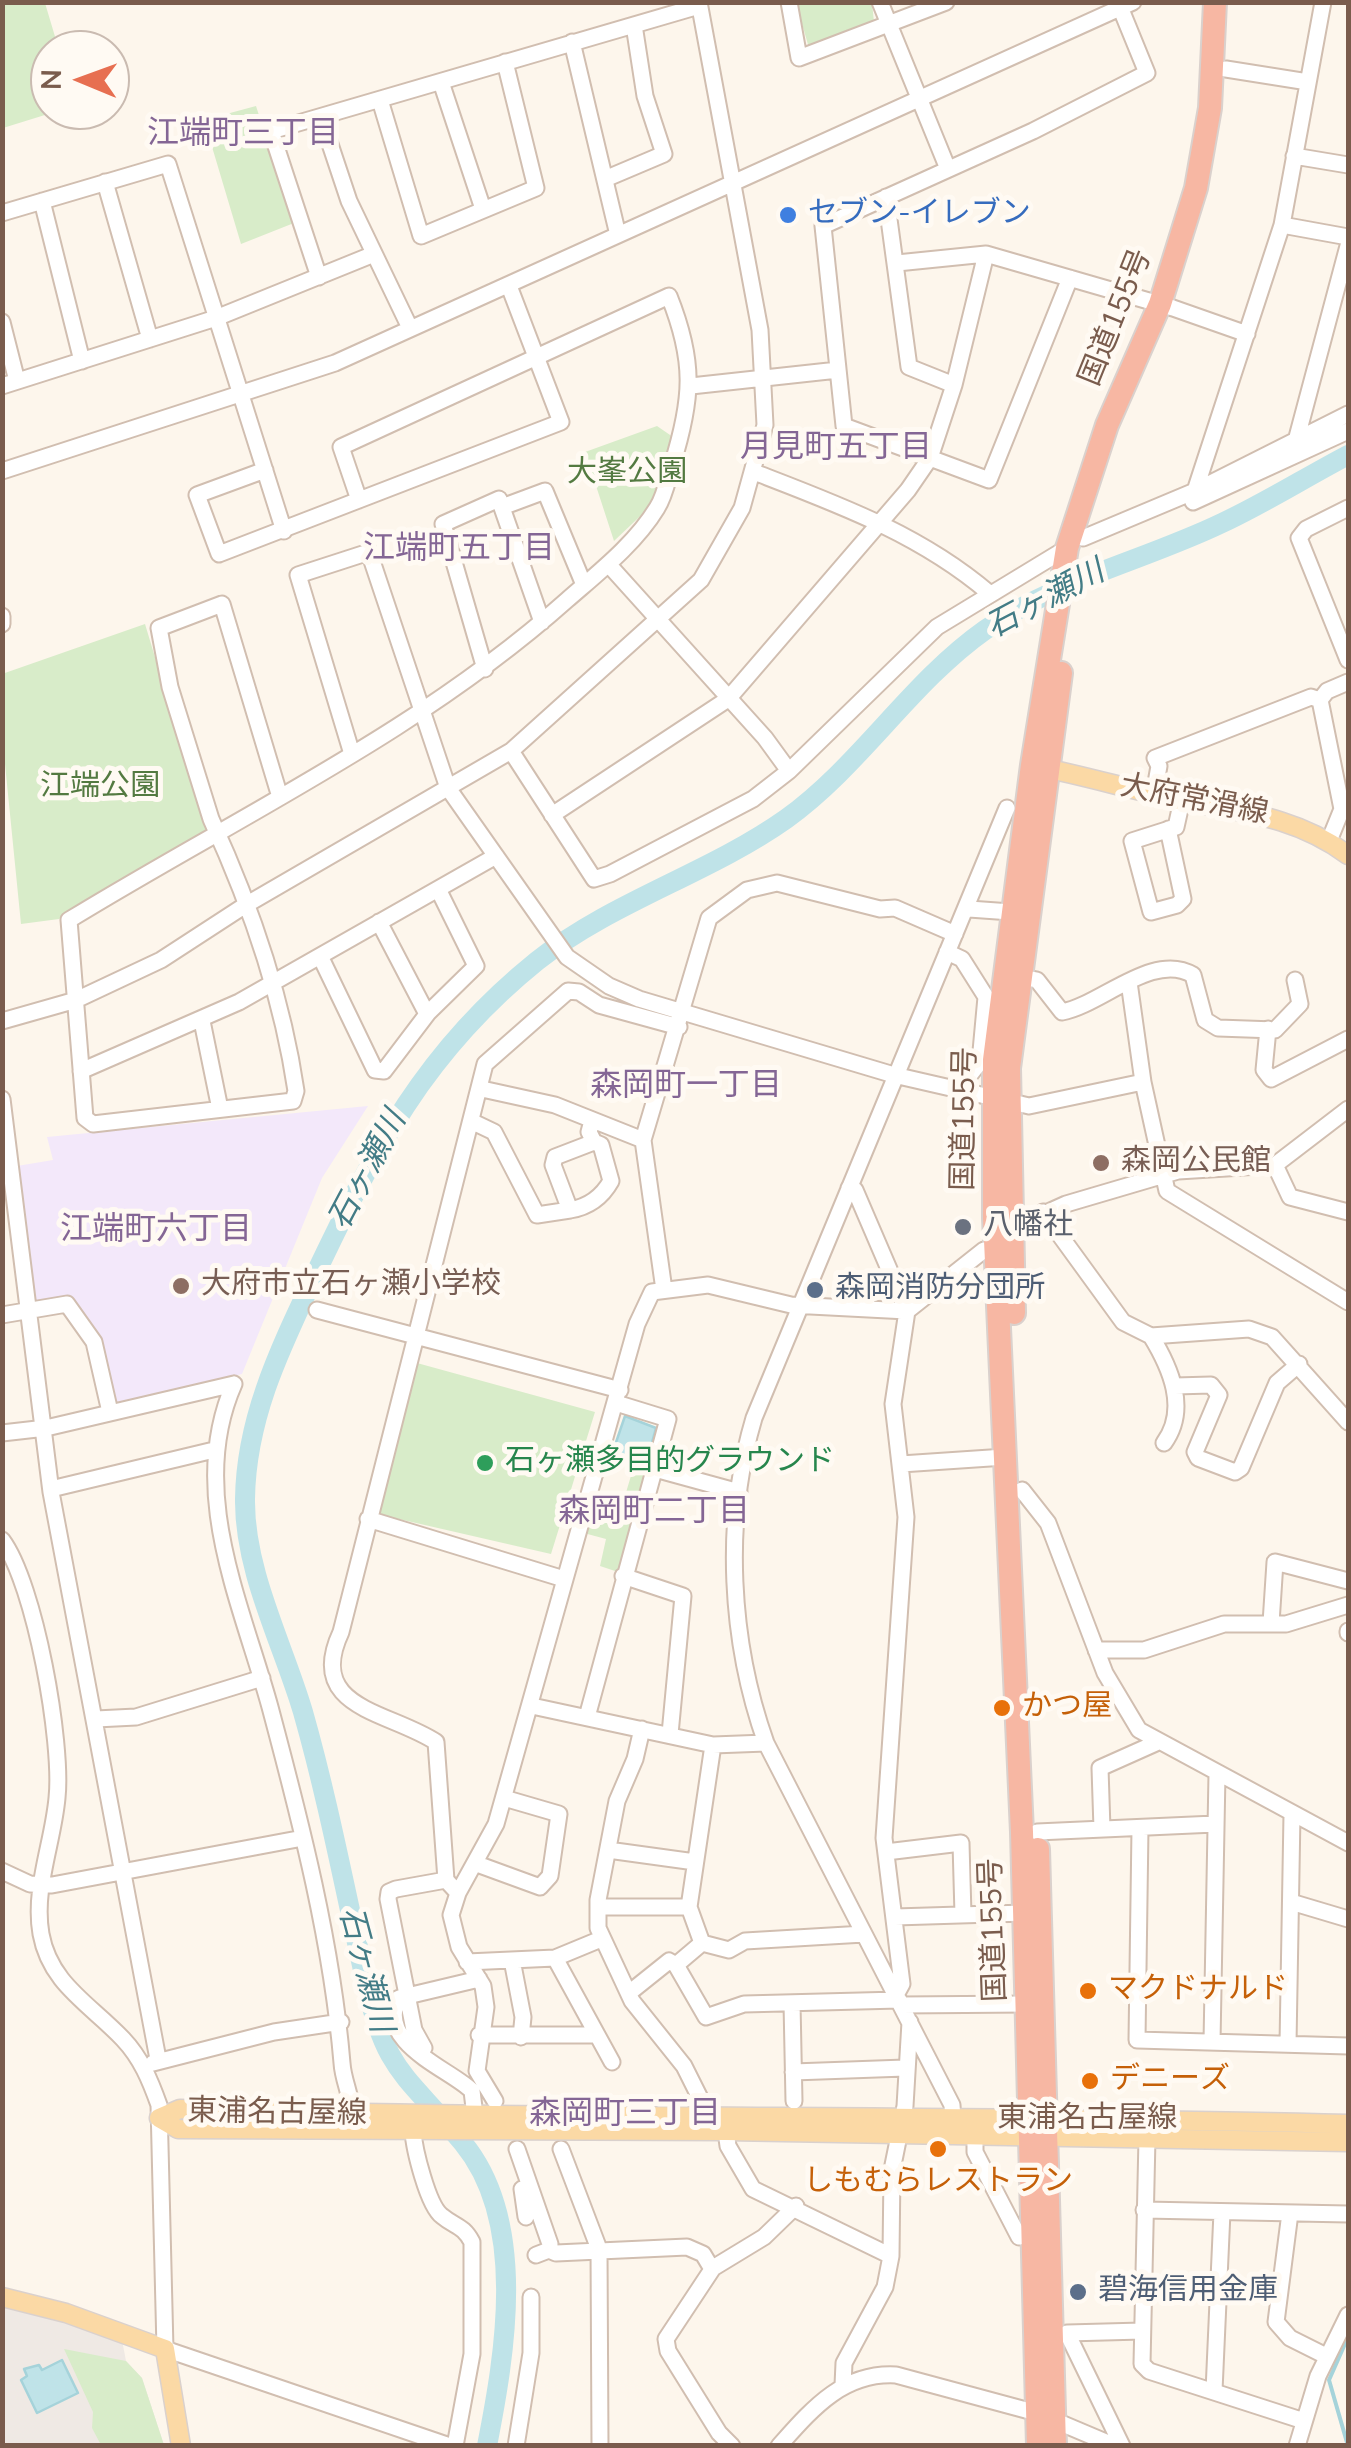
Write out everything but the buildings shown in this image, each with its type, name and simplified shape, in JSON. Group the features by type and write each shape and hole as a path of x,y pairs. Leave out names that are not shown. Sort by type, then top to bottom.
{"highway":[{"name":"国道155号","path":"1166,306 1196,188 1210,108 1216,2"},
{"name":"国道155号","path":"1055,2446 1046,2417 1037,1832 1000,1098 1020,977 1040,767 1062,612 1075,552 1108,458 1202,217 1226,69 1229,2"},
{"name":"国道155号","path":"1039,2128 1028,2004 1005,1457 1000,1098 1011,912 1040,767"},
{"name":"国道155号","path":"1038,2446 1046,2417"}],"main road":[{"name":"大府常滑線","path":"1040,767 1182,800 1263,813 1329,841 1348,855"},
{"name":"東浦名古屋線","path":"159,2118 180,2109 472,2121 703,2116 901,2128 975,2137 1039,2128 1348,2124"},
{"name":"東浦名古屋線","path":"159,2118 178,2128 417,2131 472,2121 513,2140 726,2130 901,2128 952,2119 1147,2138 1348,2142"},
{"path":"2,2297 66,2313 165,2349 182,2446"}],"street":[{"path":"789,2 799,58 946,2"},
{"path":"880,2 886,25 948,169"},
{"path":"1195,491 1282,225 1322,2"},
{"path":"2,1021 76,1000 161,960 244,906 511,751 701,580 742,508 765,426 764,376 760,330 699,4 271,131 319,277"},
{"path":"2,471 335,363 1124,4 1148,73 823,226 844,426 989,480 1070,278"},
{"path":"604,179 664,154 646,96 634,25"},
{"path":"572,42 618,235"},
{"path":"380,100 421,236 536,188 505,62"},
{"path":"1226,69 1308,82"},
{"path":"441,82 483,208"},
{"path":"321,117 349,201 410,328"},
{"path":"1294,156 1348,165"},
{"path":"2,212 168,164 284,531"},
{"path":"105,182 150,339"},
{"path":"886,197 910,367 954,385"},
{"path":"42,200 82,361"},
{"path":"1282,225 1348,237"},
{"path":"1296,440 1348,246"},
{"path":"2,322 10,383 216,318 374,254"},
{"path":"897,262 986,254 1166,306 1247,334"},
{"path":"552,815 728,699 882,524 930,458 954,385 986,254"},
{"path":"265,470 197,496 219,554 561,422 509,286"},
{"path":"280,797 222,604 159,628 170,687 218,833 275,984 296,1090 293,1101 93,1124 85,1118 69,920 218,833 280,797 422,712 485,669 608,565 659,506 684,428 691,386 686,337 670,296 341,447 359,500"},
{"path":"691,386 838,370"},
{"path":"511,751 594,879 738,807 789,771 937,627 989,593 1348,414"},
{"path":"1075,552 1264,473 1348,431"},
{"path":"754,472 882,524 958,566 989,593"},
{"path":"502,507 546,490 584,585"},
{"path":"485,669 444,524 499,499 542,622"},
{"path":"1348,508 1306,529 1299,538 1348,660"},
{"path":"352,754 298,576 369,552 448,788 543,928 576,964 609,986 681,1019"},
{"path":"608,565 789,771"},
{"path":"2,616 2,624"},
{"path":"1329,841 1345,818 1320,700 1327,691 1348,682"},
{"path":"1154,794 1159,766 1155,758 1311,697 1320,700"},
{"path":"1168,829 1183,899 1177,905 1151,912 1132,841 1168,829 1176,827 1182,800"},
{"path":"952,2119 952,2105 766,1742 740,1650 736,1592 739,1492 754,1418 1007,808"},
{"path":"80,1071 202,1022 496,856"},
{"path":"664,1290 643,1140 709,918 724,904 767,884 789,884 870,906 896,908 955,934"},
{"path":"320,958 374,1070 384,1071 427,1014 476,966 438,889"},
{"path":"968,909 1011,912"},
{"path":"379,922 427,1014"},
{"path":"947,952 962,959 986,996 980,1062 958,1090"},
{"path":"1020,977 1037,980 1062,1012 1097,1002 1129,982 1160,971 1185,970 1193,975 1205,1020 1218,1028 1268,1029 1283,1025 1300,1004 1296,980"},
{"path":"1129,982 1143,1082 1166,1191 1348,1302"},
{"path":"458,1893 446,1880 436,1742 362,1708 340,1690 330,1673 331,1654 341,1632 414,1335 482,1090 485,1064 568,991 580,992 599,1005 681,1019 1028,1106 1045,1106 1143,1082"},
{"path":"202,1022 220,1110"},
{"path":"1268,1029 1264,1070 1271,1078 1348,1039"},
{"path":"482,1090 555,1105 643,1140"},
{"path":"2,1099 7,1170 30,1310 51,1490 80,1659 96,1718 124,1873 152,2064 159,2118 165,2349 453,2446 472,2354 472,2242 464,2228 437,2212 414,2149 417,2131"},
{"path":"1024,1223 1043,1212 1178,1171 1275,1164 1348,1109"},
{"path":"473,1122 494,1132 534,1212 570,1210 604,1192 611,1181 601,1145 594,1142 555,1157 553,1165 570,1210"},
{"path":"592,1122 594,1142"},
{"path":"1275,1164 1290,1197 1348,1212"},
{"path":"848,1188 854,1190 874,1228 907,1311 894,1404 906,1517 886,1852 902,1984 899,2000"},
{"path":"1043,1212 1123,1322 1151,1336 1249,1329 1272,1337 1348,1422"},
{"path":"495,2101 477,2071 479,2034 486,2007 479,1979 452,1931 458,1893 477,1864 504,1798 646,1298 664,1290 708,1284 800,1306 907,1311 984,1250"},
{"path":"2,1315 67,1304 94,1342 110,1412"},
{"path":"318,1310 618,1397 668,1420 586,1717"},
{"path":"1151,1336 1175,1386 1175,1420 1164,1443"},
{"path":"1175,1386 1212,1385 1219,1394 1195,1452 1198,1458 1234,1472 1241,1468 1277,1383 1299,1364"},
{"path":"2,1433 46,1428 234,1384 220,1416 214,1450 221,1536 303,1838 341,2022 342,2069 352,2114"},
{"path":"51,1490 214,1450"},
{"path":"901,1464 1005,1457"},
{"path":"655,1469 739,1492"},
{"path":"1022,1490 1039,1509 1057,1542 1096,1650 1139,1730 1348,1843"},
{"path":"368,1519 564,1579"},
{"path":"4,1547 46,1678 57,1751 57,1802 42,1886 41,1936 56,1976 152,2064"},
{"path":"1270,1623 1275,1562 1348,1581"},
{"path":"623,1576 683,1596 670,1734"},
{"path":"1096,1650 1144,1650 1224,1624 1286,1624 1348,1606"},
{"path":"96,1718 136,1717 262,1678"},
{"path":"532,1706 713,1745 766,1742"},
{"path":"642,1729 635,1759 617,1801 598,1907 601,1939 630,1993 684,2066 701,2100 703,2116"},
{"path":"1102,1829 1100,1768 1156,1742"},
{"path":"702,1943 689,1907 713,1745"},
{"path":"1212,2042 1217,1774"},
{"path":"477,1864 540,1887 550,1876 559,1814 504,1798"},
{"path":"1288,2044 1292,1814"},
{"path":"1037,1832 1215,1824"},
{"path":"1140,1828 1137,2040 1348,2046"},
{"path":"2,1871 42,1886 303,1838"},
{"path":"886,1852 961,1844 963,1915"},
{"path":"608,1850 695,1862"},
{"path":"424,2048 414,2030 389,1892 446,1880"},
{"path":"1291,1902 1348,1919"},
{"path":"598,1907 689,1907"},
{"path":"895,1917 1025,1913"},
{"path":"702,1943 729,1950 745,1940 864,1934"},
{"path":"467,1962 555,1958 601,1939"},
{"path":"676,1965 702,1943"},
{"path":"555,1958 612,2062"},
{"path":"512,1960 523,2017 521,2038"},
{"path":"630,1993 669,1962 676,1965 706,2017 744,2004 899,2000 1028,2004"},
{"path":"472,2121 475,2099 467,2086 434,2068 407,2042 395,2011 397,2000 479,1979"},
{"path":"792,2003 794,2101"},
{"path":"152,2064 274,2032 341,2022"},
{"path":"843,2385 844,2363 885,2287 891,2256 892,2170 901,2128 910,2022"},
{"path":"479,2034 521,2038 596,2035"},
{"path":"793,2072 906,2068"},
{"path":"726,2130 728,2146 753,2190 796,2206 891,2256"},
{"path":"975,2137 975,2152 1019,2237"},
{"path":"1147,2138 1142,2364 1149,2371 1304,2421"},
{"path":"513,2140 526,2218"},
{"path":"513,2140 542,2252 687,2247 703,2254 712,2269"},
{"path":"561,2149 599,2249 603,2415 600,2446"},
{"path":"732,2446 719,2433 666,2346 681,2312 712,2269 764,2238 796,2206"},
{"path":"1144,2210 1348,2214"},
{"path":"1214,2391 1222,2212"},
{"path":"1290,2213 1276,2322 1290,2338 1326,2356"},
{"path":"516,2446 530,2353 530,2297"},
{"path":"1296,2446 1326,2356 1348,2315"},
{"path":"1119,2446 1067,2333 1142,2331"},
{"path":"778,2446 814,2406 843,2385 875,2374 896,2375 1046,2417 1119,2446"}],"shaded area":[{"path":"368,1106 322,1178 242,1374 115,1404 66,1299 34,1302 17,1166 53,1160 47,1137"},
{"path":"3,2306 65,2319 122,2340 126,2361 142,2378 164,2445 3,2446"}],"green space":[{"path":"3,2 45,3 53,30 30,30 30,120 3,128"},
{"path":"796,3 872,3 874,22 809,48"},
{"path":"256,106 294,223 241,244 204,120"},
{"name":"大峯公園","path":"657,426 673,437 653,504 614,541 585,452"},
{"name":"江端公園","path":"145,624 207,830 59,919 21,924 3,744 2,674"},
{"name":"石ヶ瀬多目的グラウンド","path":"417,1363 595,1412 551,1554 377,1514"},
{"path":"633,1469 647,1473 621,1573 600,1566 606,1539 580,1532 589,1497 622,1506"},
{"path":"64,2349 126,2361 142,2378 164,2445 101,2445 92,2428 93,2412"}],"water":[{"path":"625,1416 656,1428 646,1464 612,1454"},
{"path":"62,2360 78,2393 37,2413 21,2380 27,2376 24,2369 39,2365 42,2370"}],"waterway":[{"name":"石ヶ瀬川","path":"487,2446 500,2371 506,2290 497,2211 483,2175 463,2143 401,2071 381,2035 312,1745 266,1607 246,1526 251,1440 289,1331 336,1230 406,1105 463,1031 537,961 597,921 725,856 786,819 838,774 958,651 1013,612 1071,584 1222,523 1348,455"},
{"path":"1348,2337 1329,2380 1348,2446"}],"place":[{"name":"セブン-イレブン","path":"788,215"},
{"name":"森岡公民館","path":"1101,1163"},
{"name":"八幡社","path":"963,1227"},
{"name":"大府市立石ヶ瀬小学校","path":"181,1286"},
{"name":"森岡消防分団所","path":"815,1290"},
{"name":"石ヶ瀬多目的グラウンド","path":"485,1463"},
{"name":"かつ屋","path":"1002,1708"},
{"name":"マクドナルド","path":"1088,1991"},
{"name":"デニーズ","path":"1090,2081"},
{"name":"しもむらレストラン","path":"938,2149"},
{"name":"碧海信用金庫","path":"1078,2292"}],"district":[{"name":"江端町三丁目","path":"243,135"},
{"name":"月見町五丁目","path":"836,449"},
{"name":"江端町五丁目","path":"459,550"},
{"name":"森岡町一丁目","path":"686,1087"},
{"name":"江端町六丁目","path":"156,1231"},
{"name":"森岡町二丁目","path":"654,1513"},
{"name":"森岡町三丁目","path":"625,2115"}]}
